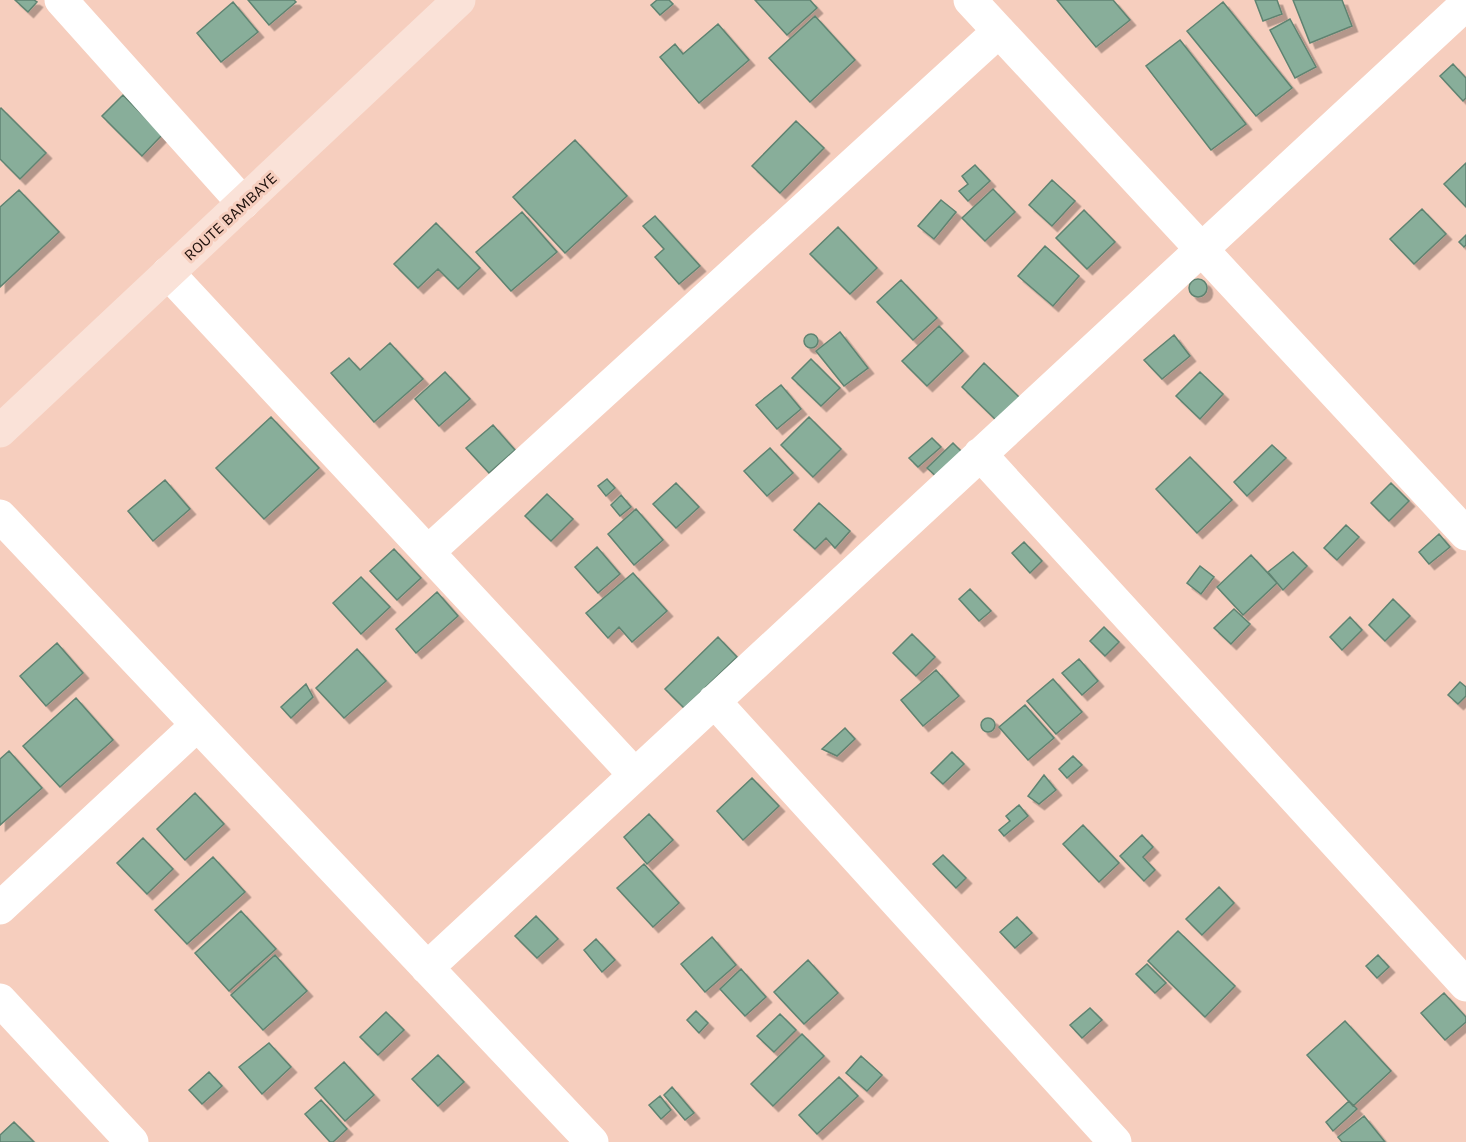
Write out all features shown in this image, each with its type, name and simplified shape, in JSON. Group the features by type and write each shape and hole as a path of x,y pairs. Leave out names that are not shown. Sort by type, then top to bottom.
{"street":[{"path":"61,0 243,203"},
{"name":"ROUTE BAMBAYE","path":"0,431 459,0"},
{"path":"970,0 1466,534"},
{"path":"427,968 1466,4"},
{"path":"428,552 999,31"},
{"path":"168,273 635,775"},
{"path":"980,454 1466,985"},
{"path":"0,516 592,1142"},
{"path":"714,701 1115,1142"},
{"path":"0,908 197,725"},
{"path":"0,1000 132,1142"}],"building":[{"path":"15,0 34,0 37,2 28,12"},
{"path":"248,0 294,0 296,2 269,25"},
{"path":"657,0 669,0 673,4 660,15 651,5"},
{"path":"755,0 810,0 817,8 787,35"},
{"path":"1057,0 1113,0 1130,20 1096,47"},
{"path":"1255,0 1277,0 1282,14 1263,21"},
{"path":"1293,0 1342,0 1352,26 1310,43"},
{"path":"233,2 258,32 221,62 197,33"},
{"path":"1223,2 1292,88 1256,116 1187,31"},
{"path":"815,16 855,60 810,102 769,58"},
{"path":"1290,19 1316,67 1295,78 1270,30"},
{"path":"718,24 749,60 699,103 660,57 675,44 683,54"},
{"path":"1180,40 1246,124 1211,150 1146,66"},
{"path":"1453,64 1466,78 1466,98 1463,101 1440,76"},
{"path":"123,95 162,135 142,156 102,116"},
{"path":"1,108 46,153 20,179 0,159"},
{"path":"796,121 824,148 780,193 752,166"},
{"path":"575,140 627,196 565,253 513,197"},
{"path":"1466,163 1466,207 1444,184"},
{"path":"975,165 990,181 968,201 959,191 968,184 962,176"},
{"path":"1052,180 1075,201 1052,226 1029,205"},
{"path":"993,189 1015,212 985,241 962,218"},
{"path":"19,190 59,232 0,287 0,207"},
{"path":"941,200 956,212 934,239 918,226"},
{"path":"1422,209 1446,234 1414,264 1390,239"},
{"path":"1084,210 1115,242 1087,269 1056,238"},
{"path":"522,212 557,252 511,291 476,252"},
{"path":"655,216 700,266 679,284 655,257 664,249 643,226"},
{"path":"436,223 480,268 458,289 438,269 418,288 394,264"},
{"path":"838,227 877,268 850,294 810,254"},
{"path":"1466,235 1466,245 1464,247 1459,242"},
{"path":"1045,246 1079,276 1053,306 1018,276"},
{"path":"1198,279 1204,282 1207,288 1204,294 1198,297 1192,294 1189,288 1192,282"},
{"path":"901,280 937,318 913,340 877,302"},
{"path":"939,326 963,351 927,386 902,361"},
{"path":"840,332 868,368 844,386 816,351"},
{"path":"808,334 814,334 818,341 814,348 808,348 804,344 804,338"},
{"path":"1174,335 1190,356 1162,379 1144,360"},
{"path":"390,343 423,379 374,422 331,373 349,358 360,370"},
{"path":"811,359 840,388 821,406 792,378"},
{"path":"984,363 1020,398 997,421 962,387"},
{"path":"445,372 470,399 439,426 415,399"},
{"path":"1200,372 1223,394 1200,419 1176,396"},
{"path":"781,385 801,409 777,429 756,405"},
{"path":"271,417 319,468 264,519 216,468"},
{"path":"809,417 841,449 813,477 781,445"},
{"path":"493,425 515,450 489,473 466,448"},
{"path":"932,438 941,447 918,467 909,458"},
{"path":"953,443 964,454 939,479 927,468"},
{"path":"1272,445 1286,458 1247,496 1234,482"},
{"path":"770,448 793,473 767,496 744,471"},
{"path":"1190,457 1232,500 1197,533 1156,489"},
{"path":"607,479 615,488 606,496 598,486"},
{"path":"165,480 190,509 153,541 128,511"},
{"path":"676,483 699,507 676,528 653,504"},
{"path":"1391,483 1409,501 1389,521 1371,503"},
{"path":"547,494 573,519 551,541 525,516"},
{"path":"621,495 631,507 620,516 611,505"},
{"path":"819,503 850,531 835,548 826,538 815,549 794,530"},
{"path":"636,509 663,540 634,565 608,534"},
{"path":"1346,525 1359,537 1337,560 1324,548"},
{"path":"1439,534 1450,547 1429,564 1419,552"},
{"path":"1024,542 1042,561 1030,573 1012,553"},
{"path":"597,547 620,574 598,593 575,567"},
{"path":"394,549 421,578 397,600 370,571"},
{"path":"1293,552 1307,566 1283,590 1268,572"},
{"path":"1251,555 1277,583 1243,615 1217,587"},
{"path":"1200,566 1214,577 1201,594 1187,583"},
{"path":"633,573 667,611 632,642 619,627 608,638 586,613"},
{"path":"361,577 390,607 361,634 333,603"},
{"path":"970,589 991,611 979,621 959,599"},
{"path":"437,592 458,616 416,653 396,629"},
{"path":"1393,599 1410,616 1385,641 1369,625"},
{"path":"1234,609 1250,624 1231,644 1214,628"},
{"path":"1350,617 1362,630 1342,650 1330,637"},
{"path":"1104,627 1119,642 1105,656 1090,641"},
{"path":"912,634 935,657 916,676 893,653"},
{"path":"718,637 737,657 684,708 665,689"},
{"path":"57,643 83,673 46,706 20,676"},
{"path":"357,649 386,681 344,718 316,688"},
{"path":"1079,659 1098,681 1082,695 1062,673"},
{"path":"936,670 959,696 923,726 901,700"},
{"path":"1053,679 1082,712 1056,734 1027,701"},
{"path":"1460,682 1466,687 1466,696 1458,704 1448,695"},
{"path":"306,684 313,697 291,718 281,707"},
{"path":"76,698 113,740 60,787 23,746"},
{"path":"1025,705 1054,738 1028,760 999,727"},
{"path":"988,718 993,720 995,725 993,730 988,732 983,730 981,725 983,720"},
{"path":"845,728 855,739 837,756 822,749"},
{"path":"9,751 42,788 0,825 0,759"},
{"path":"952,752 964,764 943,784 931,773"},
{"path":"1073,756 1082,765 1067,778 1059,769"},
{"path":"1044,775 1056,790 1039,804 1028,796"},
{"path":"752,778 779,806 743,840 717,811"},
{"path":"195,793 224,824 185,860 157,829"},
{"path":"1019,805 1028,816 1004,836 999,830 1010,821 1006,816"},
{"path":"649,814 673,840 647,864 624,837"},
{"path":"1083,825 1119,863 1099,882 1063,844"},
{"path":"1142,835 1153,847 1143,857 1155,870 1144,881 1120,856"},
{"path":"143,838 173,869 147,894 117,863"},
{"path":"943,855 966,878 956,888 933,864"},
{"path":"213,857 245,892 187,944 155,910"},
{"path":"644,864 679,903 653,927 617,888"},
{"path":"1219,887 1234,903 1202,935 1186,919"},
{"path":"241,911 276,949 229,991 195,953"},
{"path":"536,916 558,939 537,958 515,936"},
{"path":"1017,917 1032,933 1015,948 1000,932"},
{"path":"1178,931 1235,986 1205,1017 1148,961"},
{"path":"712,937 736,965 705,992 681,964"},
{"path":"596,939 615,960 602,972 584,950"},
{"path":"275,955 307,991 263,1030 231,995"},
{"path":"1378,955 1389,967 1377,978 1366,966"},
{"path":"808,960 838,993 804,1024 774,992"},
{"path":"1147,964 1166,983 1155,993 1136,974"},
{"path":"741,969 766,997 745,1016 720,989"},
{"path":"1444,993 1466,1017 1466,1022 1445,1040 1421,1013"},
{"path":"1090,1008 1102,1020 1082,1038 1070,1025"},
{"path":"696,1011 708,1023 699,1033 687,1020"},
{"path":"386,1012 404,1030 378,1055 360,1037"},
{"path":"780,1014 796,1030 774,1052 757,1036"},
{"path":"1345,1021 1391,1071 1353,1106 1307,1055"},
{"path":"802,1034 824,1056 773,1106 751,1084"},
{"path":"269,1043 291,1067 262,1094 239,1067"},
{"path":"438,1055 464,1082 438,1106 412,1079"},
{"path":"861,1056 882,1075 867,1091 846,1073"},
{"path":"344,1062 374,1095 345,1121 315,1088"},
{"path":"209,1072 222,1086 202,1104 189,1090"},
{"path":"839,1077 858,1096 817,1134 799,1115"},
{"path":"672,1087 694,1113 685,1120 664,1095"},
{"path":"660,1096 671,1110 661,1119 649,1105"},
{"path":"321,1100 347,1129 333,1142 330,1142 305,1114"},
{"path":"1349,1101 1357,1109 1333,1131 1326,1122"},
{"path":"1364,1116 1385,1142 1342,1142 1338,1137"},
{"path":"14,1122 34,1142 0,1142 0,1135"}]}
